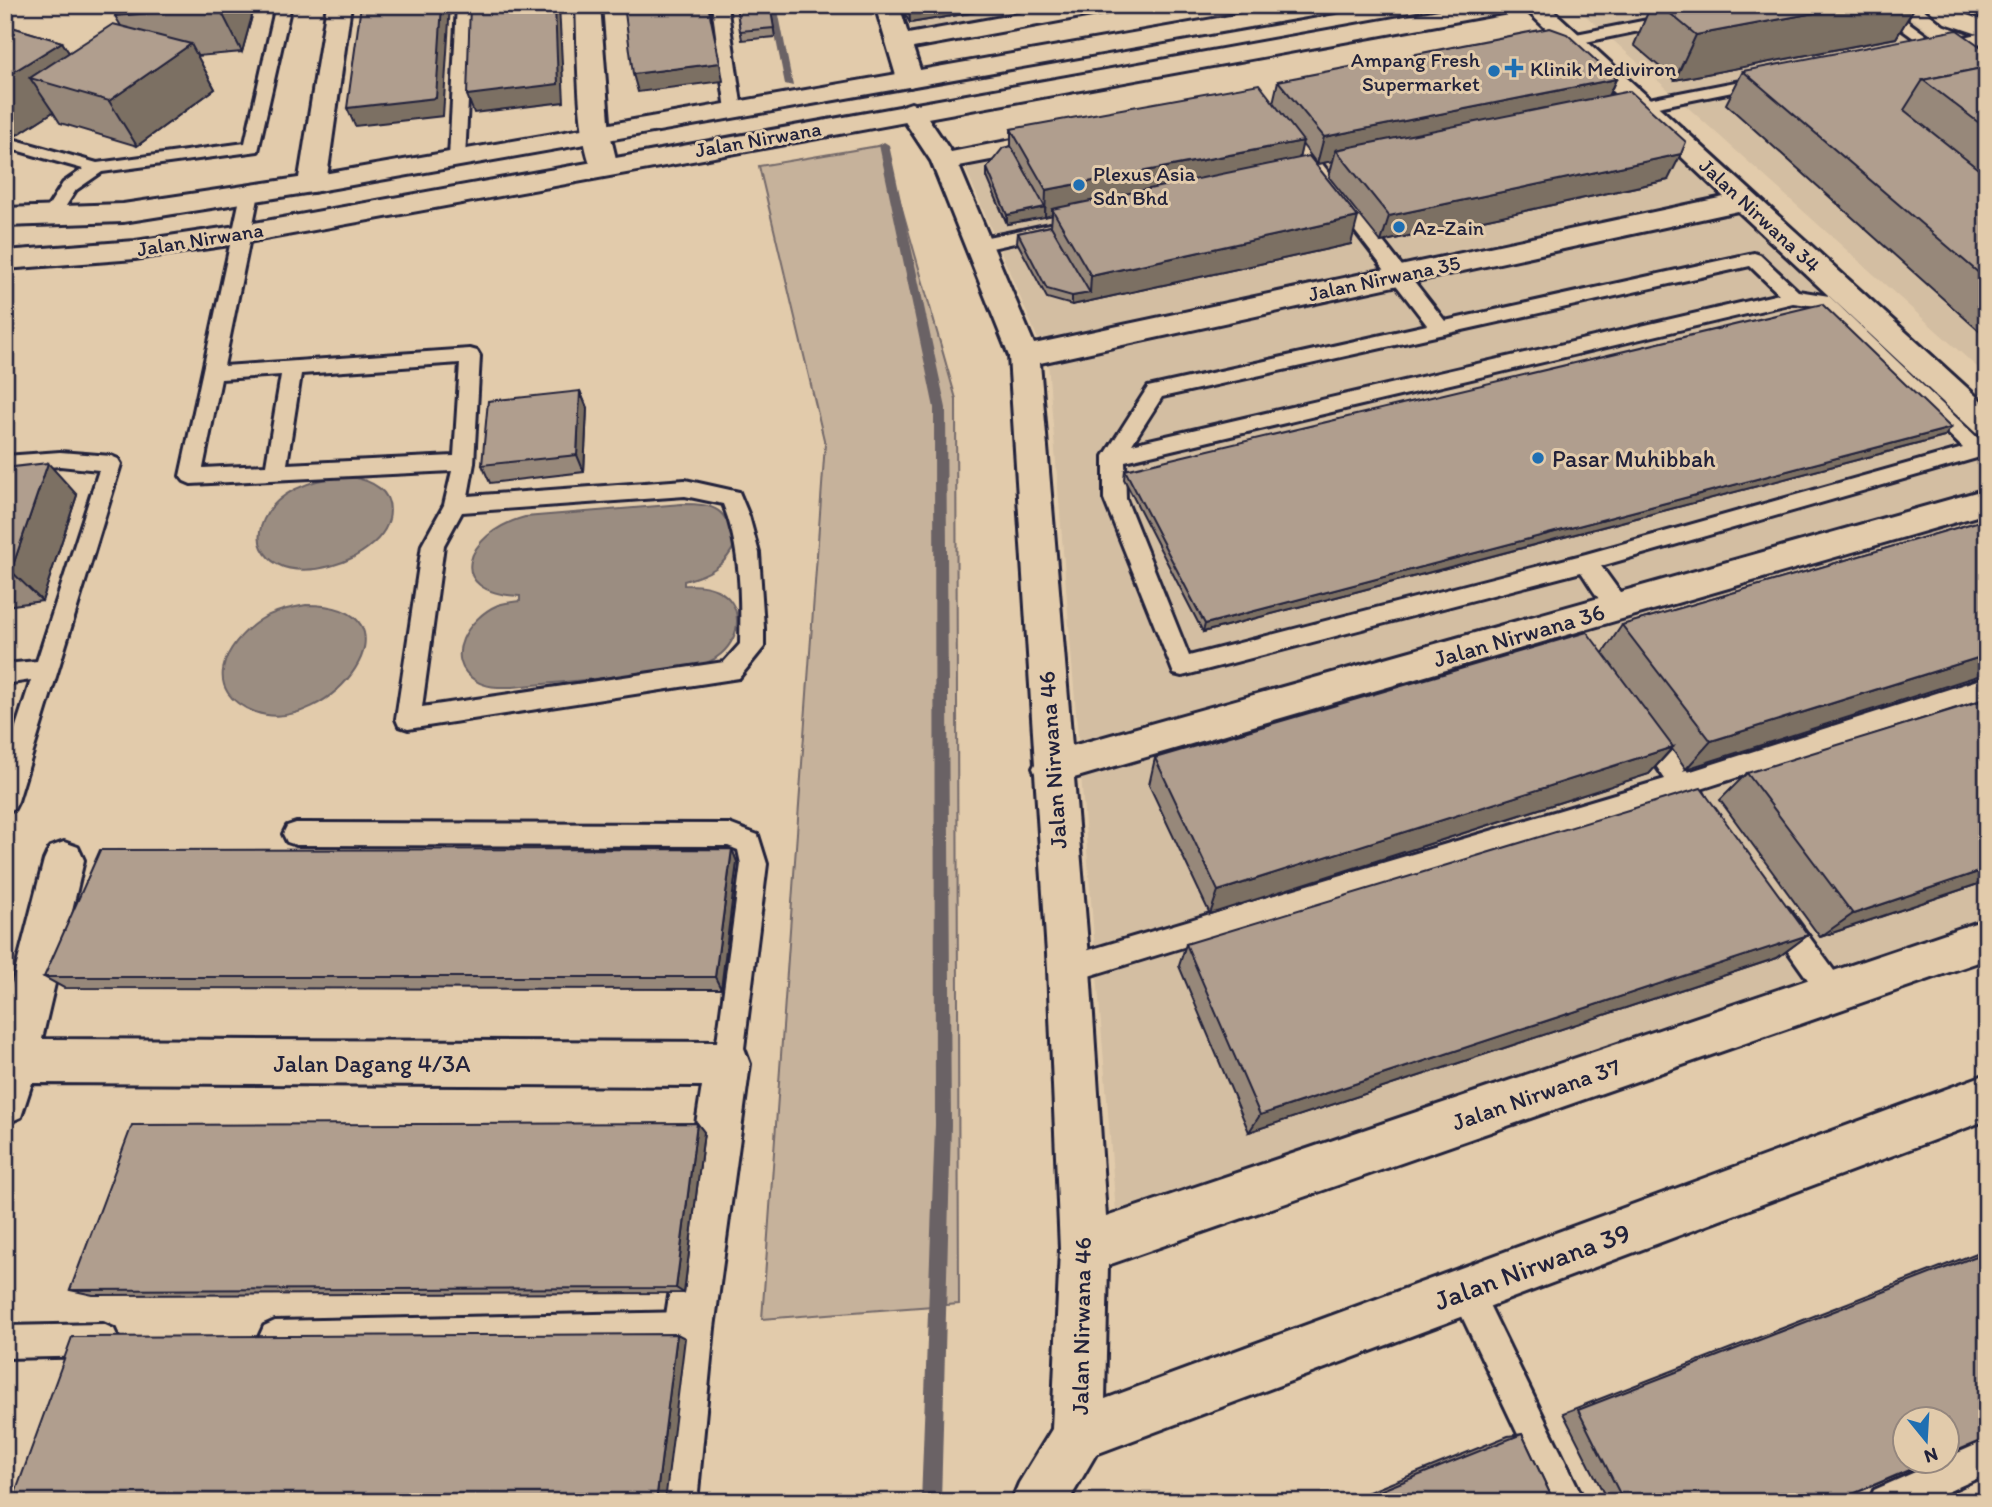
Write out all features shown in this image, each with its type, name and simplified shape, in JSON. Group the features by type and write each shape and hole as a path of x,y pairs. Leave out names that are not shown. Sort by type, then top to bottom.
{"street":[{"path":"312,184 339,5"},
{"path":"588,5 597,134 605,167"},
{"name":"Jalan Nirwana 46","path":"887,5 911,95 944,161 1024,356 1052,768 1069,969 1084,1249 1078,1435"},
{"path":"899,43 1108,5"},
{"name":"Jalan Nirwana","path":"17,260 135,250 243,234 605,167 911,95 1335,5"},
{"name":"Jalan Nirwana","path":"5,217 123,213 312,184 734,110 911,95 1508,5"},
{"name":"Jalan Nirwana 34","path":"1533,5 1557,43 1641,105 1987,425"},
{"path":"1935,5 1953,18 1987,30"},
{"path":"1975,5 1987,16"},
{"path":"944,161 1077,135"},
{"name":"Jalan Nirwana 35","path":"1024,356 1744,201"},
{"path":"17,260 51,216"},
{"name":"Jalan Nirwana 36","path":"1052,768 1574,632 1619,606 1987,501"},
{"path":"11,1081 64,860"},
{"name":"Jalan Nirwana 37","path":"1084,1249 1987,939"},
{"path":"670,1502 688,1328 729,1064"},
{"name":"Jalan Dagang 4/3A","path":"11,1081 729,1064"},
{"name":"Jalan Nirwana 39","path":"1078,1435 1987,1097"},
{"path":"1038,1502 1078,1435"}],"lane":[{"path":"5,142 96,168 252,146 284,5"},
{"path":"457,158 465,5"},
{"path":"719,5 734,110"},
{"path":"1875,5 1987,86"},
{"path":"1557,43 1690,16"},
{"path":"1908,53 1987,37"},
{"path":"1601,114 1788,76"},
{"path":"1270,110 1441,330"},
{"path":"51,216 69,187 96,168"},
{"path":"250,194 191,476 464,463"},
{"path":"978,245 1074,225"},
{"path":"1114,456 1793,297 1822,300 1979,451 1586,562 1182,667 1115,499 1114,456 1155,392 1754,259 1793,297"},
{"path":"214,373 470,356 464,463 455,505 433,545 408,719 731,671 752,647 754,585 742,523 730,498 685,488 455,505"},
{"path":"275,472 292,368"},
{"path":"5,464 60,459 111,464 5,801"},
{"path":"1586,562 1619,606"},
{"path":"5,674 47,669"},
{"path":"1069,969 1683,785 1987,687"},
{"path":"1629,708 1707,817"},
{"path":"296,834 729,835 749,843 754,864 729,1064"},
{"path":"1762,894 1833,992"},
{"path":"1466,1291 1569,1502"},
{"path":"242,1338 688,1328"},
{"path":"5,1342 131,1340"},
{"path":"1886,1502 1987,1457"}],"shaded area":[{"path":"899,5 1073,5 911,34"},
{"path":"1644,5 1894,5 1987,72 1987,376 1586,16"},
{"path":"1567,49 1987,441 1987,916 1116,1212 1048,363 965,167"},
{"path":"884,145 956,399 959,1304 762,1319 825,444 759,166"},
{"path":"347,476 365,480 385,494 390,509 389,519 384,531 375,541 344,562 318,569 292,569 270,558 262,548 260,535 266,515 274,504 295,489 308,484"},
{"path":"682,504 704,505 718,511 728,522 736,542 727,557 715,568 684,581 684,585 705,586 717,590 726,596 736,611 733,638 717,657 685,670 513,687 485,685 466,672 461,662 460,650 469,629 487,611 498,605 520,601 520,596 496,593 480,585 472,574 471,562 476,548 488,536 504,525 525,517"},
{"path":"306,605 343,611 361,626 364,646 355,669 337,690 312,707 284,715 255,712 238,703 228,693 223,681 223,668 236,642 265,617"}],"building":[{"path":"119,5 219,5 219,7 115,16"},
{"path":"361,5 442,5 436,98 347,108"},
{"path":"470,5 555,5 558,84 467,95"},
{"path":"624,5 708,5 720,63 633,74"},
{"path":"736,5 770,5 774,28 740,31"},
{"path":"1660,5 1857,5 1696,35"},
{"path":"113,24 191,44 109,101 30,78"},
{"path":"5,25 62,42 5,77"},
{"path":"1550,28 1567,34 1616,79 1324,137 1278,81"},
{"path":"1957,30 1987,51 1987,67 1923,80 1904,110 1987,176 1987,280 1743,71"},
{"path":"1987,67 1987,129 1923,80"},
{"path":"1259,84 1303,141 1046,190 1011,129"},
{"path":"1630,91 1686,142 1681,154 1389,216 1336,150"},
{"path":"1011,146 1045,207 1007,215 987,168 1003,148"},
{"path":"1309,156 1358,217 1091,276 1052,209"},
{"path":"1051,226 1090,293 1072,296 1047,289 1018,233"},
{"name":"Pasar Muhibbah","path":"1822,304 1951,428 1205,624 1125,470"},
{"path":"580,391 577,455 482,465 488,401"},
{"path":"48,463 11,571 5,572 5,468"},
{"path":"1987,519 1987,655 1711,741 1622,625"},
{"path":"1587,632 1673,747 1218,891 1155,758"},
{"path":"1987,699 1987,869 1853,914 1747,773"},
{"path":"1701,788 1808,935 1260,1115 1186,944"},
{"path":"732,849 715,977 44,977 100,850"},
{"path":"697,1123 676,1288 70,1290 132,1125"},
{"path":"1987,1252 1987,1438 1960,1449 1960,1406 1890,1406 1890,1476 1895,1476 1834,1502 1624,1502 1578,1410"},
{"path":"677,1334 656,1502 12,1502 72,1337"},
{"path":"1522,1434 1554,1502 1352,1502"}],"waterway":[{"path":"773,5 790,84"},
{"path":"884,145 940,408 943,1125 931,1502"}],"place":[{"name":"Klinik Mediviron","path":"1514,68"},
{"name":"Ampang Fresh Supermarket","path":"1494,71"},
{"name":"Plexus Asia Sdn Bhd","path":"1079,185"},
{"name":"Az-Zain","path":"1399,227"},
{"name":"Pasar Muhibbah","path":"1538,458"}]}
